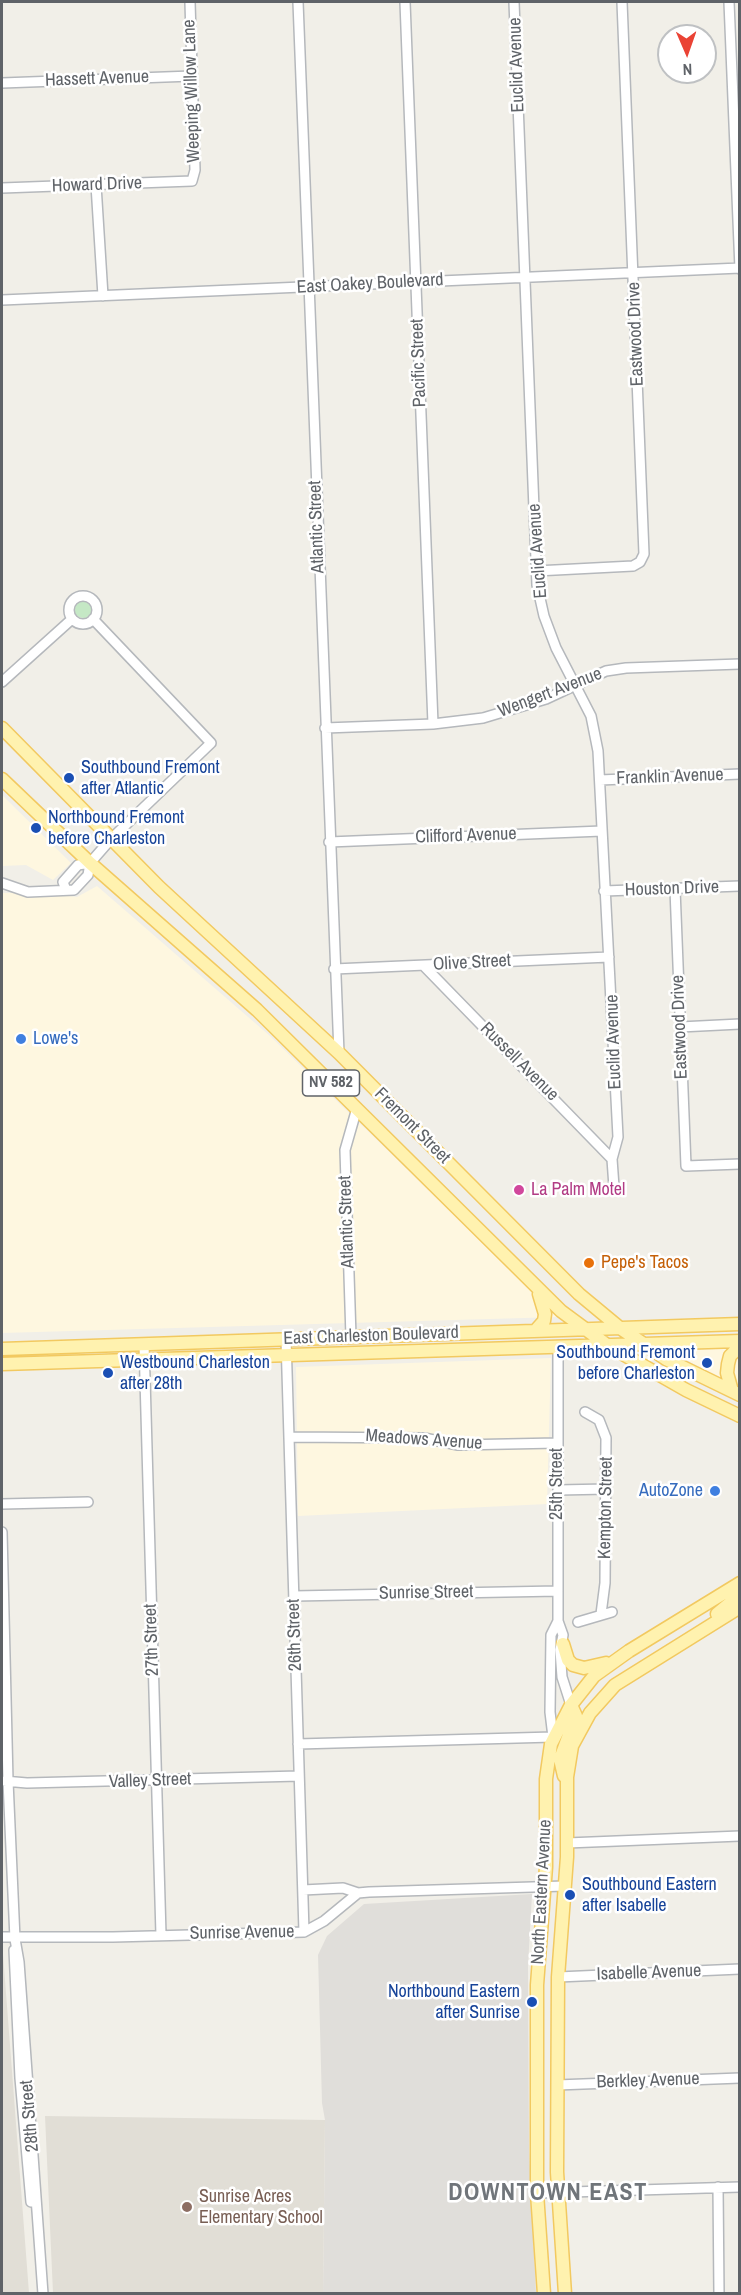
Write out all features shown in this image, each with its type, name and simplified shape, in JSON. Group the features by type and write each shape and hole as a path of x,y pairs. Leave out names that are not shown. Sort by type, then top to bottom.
{"main road":[{"name":"Fremont Street","path":"2,728 111,839 339,1053 540,1257 620,1328 666,1359 736,1393"},
{"name":"Fremont Street","path":"2,779 90,863 257,1010 537,1290 583,1329 608,1345 686,1390 740,1416"},
{"path":"536,1330 544,1321 545,1314 544,1304 537,1290"},
{"name":"East Charleston Boulevard","path":"2,1350 740,1324"},
{"name":"East Charleston Boulevard","path":"2,1364 740,1341"},
{"path":"736,1393 727,1373 730,1356 740,1347"},
{"name":"North Eastern Avenue","path":"544,2294 537,2193 537,1971 544,1887 546,1779 553,1737 571,1705 594,1676 740,1583"},
{"path":"681,1643 740,1595"},
{"name":"North Eastern Avenue","path":"565,2294 557,2193 558,1977 567,1843 566,1785 572,1746 599,1701 615,1685 740,1607"},
{"path":"563,1644 568,1660 580,1667 592,1667 616,1660"},
{"path":"566,1785 560,1759 576,1716 571,1705"}],"street":[{"name":"Weeping Willow Lane","path":"190,2 195,170 192,181"},
{"name":"Atlantic Street","path":"298,2 339,1053"},
{"name":"Pacific Street","path":"405,2 434,724"},
{"name":"Euclid Avenue","path":"514,2 536,571 544,616 556,648 591,716 598,751 618,1137 612,1159 614,1187"},
{"name":"Eastwood Drive","path":"536,571 633,566 640,562 644,554 622,2"},
{"path":"729,2 740,268"},
{"name":"Hassett Avenue","path":"2,83 192,76"},
{"name":"Howard Drive","path":"2,188 192,181"},
{"path":"96,185 103,296"},
{"name":"East Oakey Boulevard","path":"2,300 309,288 416,280 740,268"},
{"path":"81,596 90,598 96,605 93,619 84,624 72,618 69,609 72,600 81,596"},
{"path":"2,682 72,618"},
{"path":"2,883 28,892 74,890 88,875 90,863 111,839 211,743 93,619"},
{"name":"Wengert Avenue","path":"325,728 434,724 483,718 518,710 606,671 626,668 740,664"},
{"name":"Franklin Avenue","path":"600,780 740,774"},
{"name":"Clifford Avenue","path":"329,842 602,831"},
{"path":"66,890 63,882 78,865 90,863"},
{"name":"Houston Drive","path":"604,891 740,886"},
{"name":"Eastwood Drive","path":"675,889 686,1166 740,1164"},
{"name":"Olive Street","path":"334,969 609,957"},
{"name":"Russell Avenue","path":"424,966 612,1159"},
{"path":"680,1027 740,1024"},
{"name":"Atlantic Street","path":"351,1337 345,1150 357,1108"},
{"name":"26th Street","path":"286,1339 304,1932"},
{"name":"27th Street","path":"144,1344 142,1360 161,1935"},
{"name":"25th Street","path":"558,1346 558,1621 563,1644 560,1650 562,1677 571,1705"},
{"name":"Kempton Street","path":"585,1412 599,1420 604,1428 607,1489 605,1583 601,1614"},
{"name":"Meadows Avenue","path":"290,1437 424,1438 458,1445 558,1443"},
{"path":"558,1490 607,1489"},
{"path":"2,1504 88,1502"},
{"name":"28th Street","path":"2,1532 4,1781 15,1939 13,1963 43,2294"},
{"name":"Sunrise Street","path":"294,1596 558,1591"},
{"path":"578,1622 612,1612"},
{"name":"25th Street","path":"553,1737 550,1712 551,1635 558,1621"},
{"path":"298,1744 553,1737"},
{"name":"Valley Street","path":"4,1781 27,1784 299,1776"},
{"path":"567,1843 740,1836"},
{"path":"303,1890 343,1888 358,1893 565,1886"},
{"name":"Sunrise Avenue","path":"2,1942 15,1939 304,1932 324,1921 358,1893"},
{"name":"Sunrise Avenue","path":"2,1936 15,1939"},
{"name":"Isabelle Avenue","path":"558,1977 740,1969"},
{"name":"28th Street","path":"23,2078 38,2294"},
{"name":"Berkley Avenue","path":"557,2085 740,2078"},
{"path":"718,2187 719,2294"},
{"path":"537,2193 740,2187"}],"shaded area":[{"path":"2,795 71,863 53,880 26,865 2,866"},
{"path":"97,886 270,1036 559,1317 2,1333 2,893 44,893 77,897"},
{"path":"739,1348 739,1388 672,1352 673,1351"},
{"path":"551,1358 547,1504 298,1516 296,1367"},
{"path":"532,1894 528,1966 529,2150 536,2293 323,2293 325,2120 322,2103 318,1955 327,1936 364,1904"},
{"path":"3,1954 29,2293 2,2293"},
{"name":"Sunrise Acres Elementary School","path":"45,2116 325,2120 323,2293 53,2293"}],"green space":[{"path":"84,594 93,597 96,606 93,615 84,618 75,615 72,606 75,597"}],"place":[{"name":"Southbound Fremont after Atlantic","path":"69,778"},
{"name":"Northbound Fremont before Charleston","path":"36,828"},
{"name":"Lowe's","path":"21,1039"},
{"name":"La Palm Motel","path":"519,1190"},
{"name":"Pepe's Tacos","path":"589,1263"},
{"name":"Southbound Fremont before Charleston","path":"707,1363"},
{"name":"Westbound Charleston after 28th","path":"108,1373"},
{"name":"AutoZone","path":"715,1491"},
{"name":"Southbound Eastern after Isabelle","path":"570,1895"},
{"name":"Northbound Eastern after Sunrise","path":"532,2002"},
{"name":"Sunrise Acres Elementary School","path":"187,2207"}],"district":[{"name":"DOWNTOWN EAST","path":"548,2194"}]}
